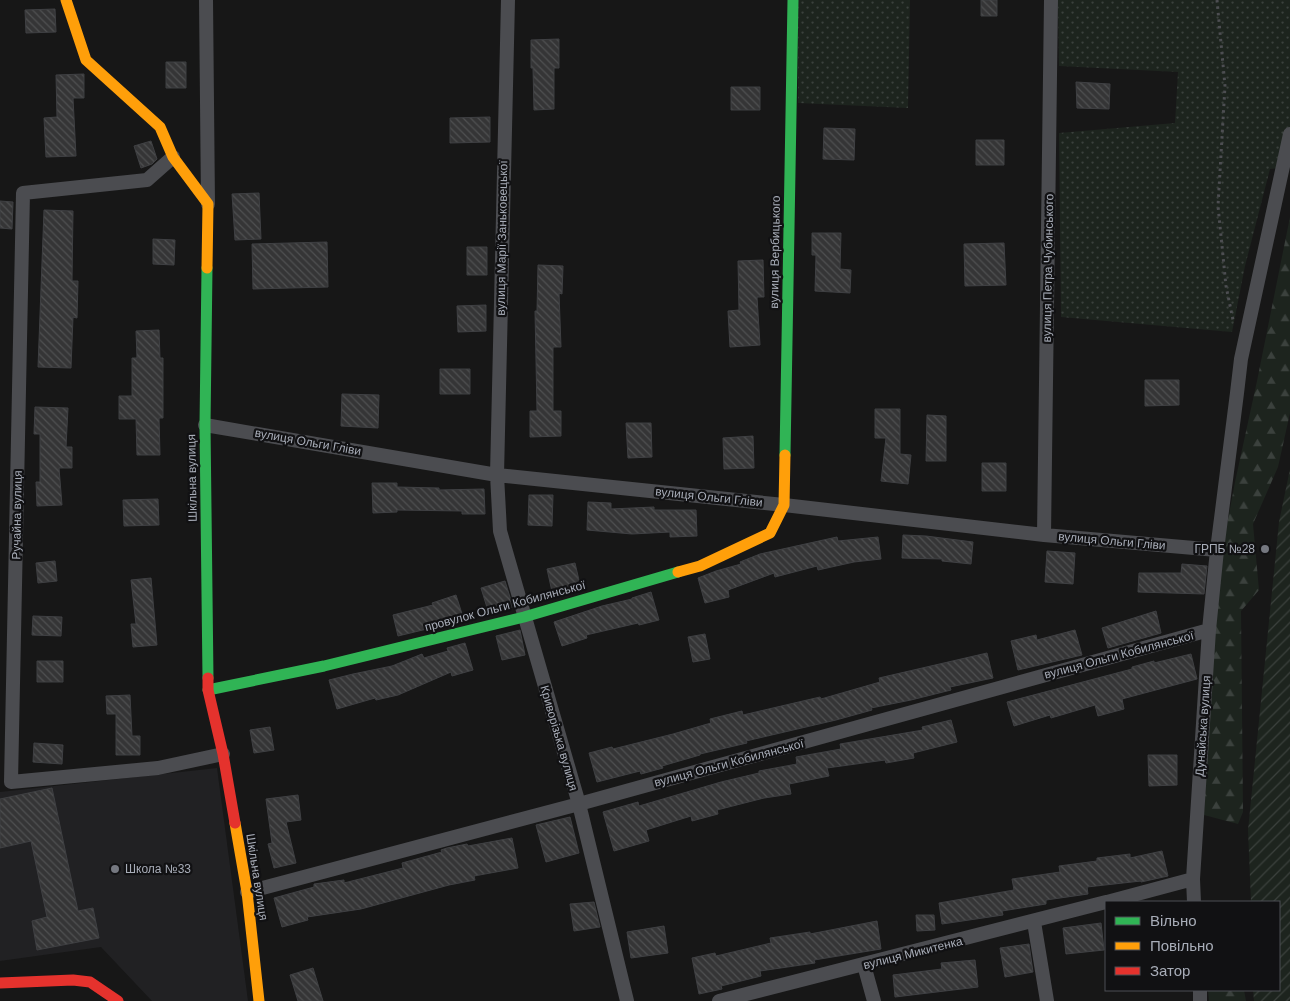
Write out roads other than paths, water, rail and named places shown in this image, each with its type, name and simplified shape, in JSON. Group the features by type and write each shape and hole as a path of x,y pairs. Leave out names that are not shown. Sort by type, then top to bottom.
{"street":[{"path":"66,0 86,60 160,127 173,157 208,204"},
{"path":"206,0 208,204"},
{"name":"вулиця Марії Заньковецької","path":"497,476 508,0"},
{"name":"вулиця Вербицького","path":"784,505 793,0"},
{"name":"вулиця Петра Чубинського","path":"1044,535 1051,0"},
{"name":"Дунайська вулиця","path":"1194,901 1193,879 1209,630 1217,550 1242,359 1290,134"},
{"name":"Ручайна вулиця","path":"173,157 147,180 23,193 11,782 158,768 223,754"},
{"name":"Шкільна вулиця","path":"208,204 205,425 208,690 223,754 247,892 259,1001"},
{"name":"вулиця Ольги Гліви","path":"205,425 497,476 784,505 1044,535 1217,550"},
{"name":"Криворізька вулиця","path":"497,476 500,531 578,804 627,1001"},
{"name":"провулок Ольги Кобилянської","path":"208,690 324,666 524,617 700,566 770,533 784,505"},
{"name":"вулиця Ольги Кобилянської","path":"247,892 578,804 1209,630"},
{"name":"вулиця Микитенка","path":"1111,901 1193,879"},
{"name":"вулиця Микитенка","path":"719,1001 1105,903"},
{"path":"1034,922 1047,1001"},
{"path":"864,965 874,1001"},
{"path":"0,983 73,980 90,982 118,1001"}],"place":[{"name":"ГРПБ №28","path":"1265,549"},
{"name":"Школа №33","path":"115,869"}]}
